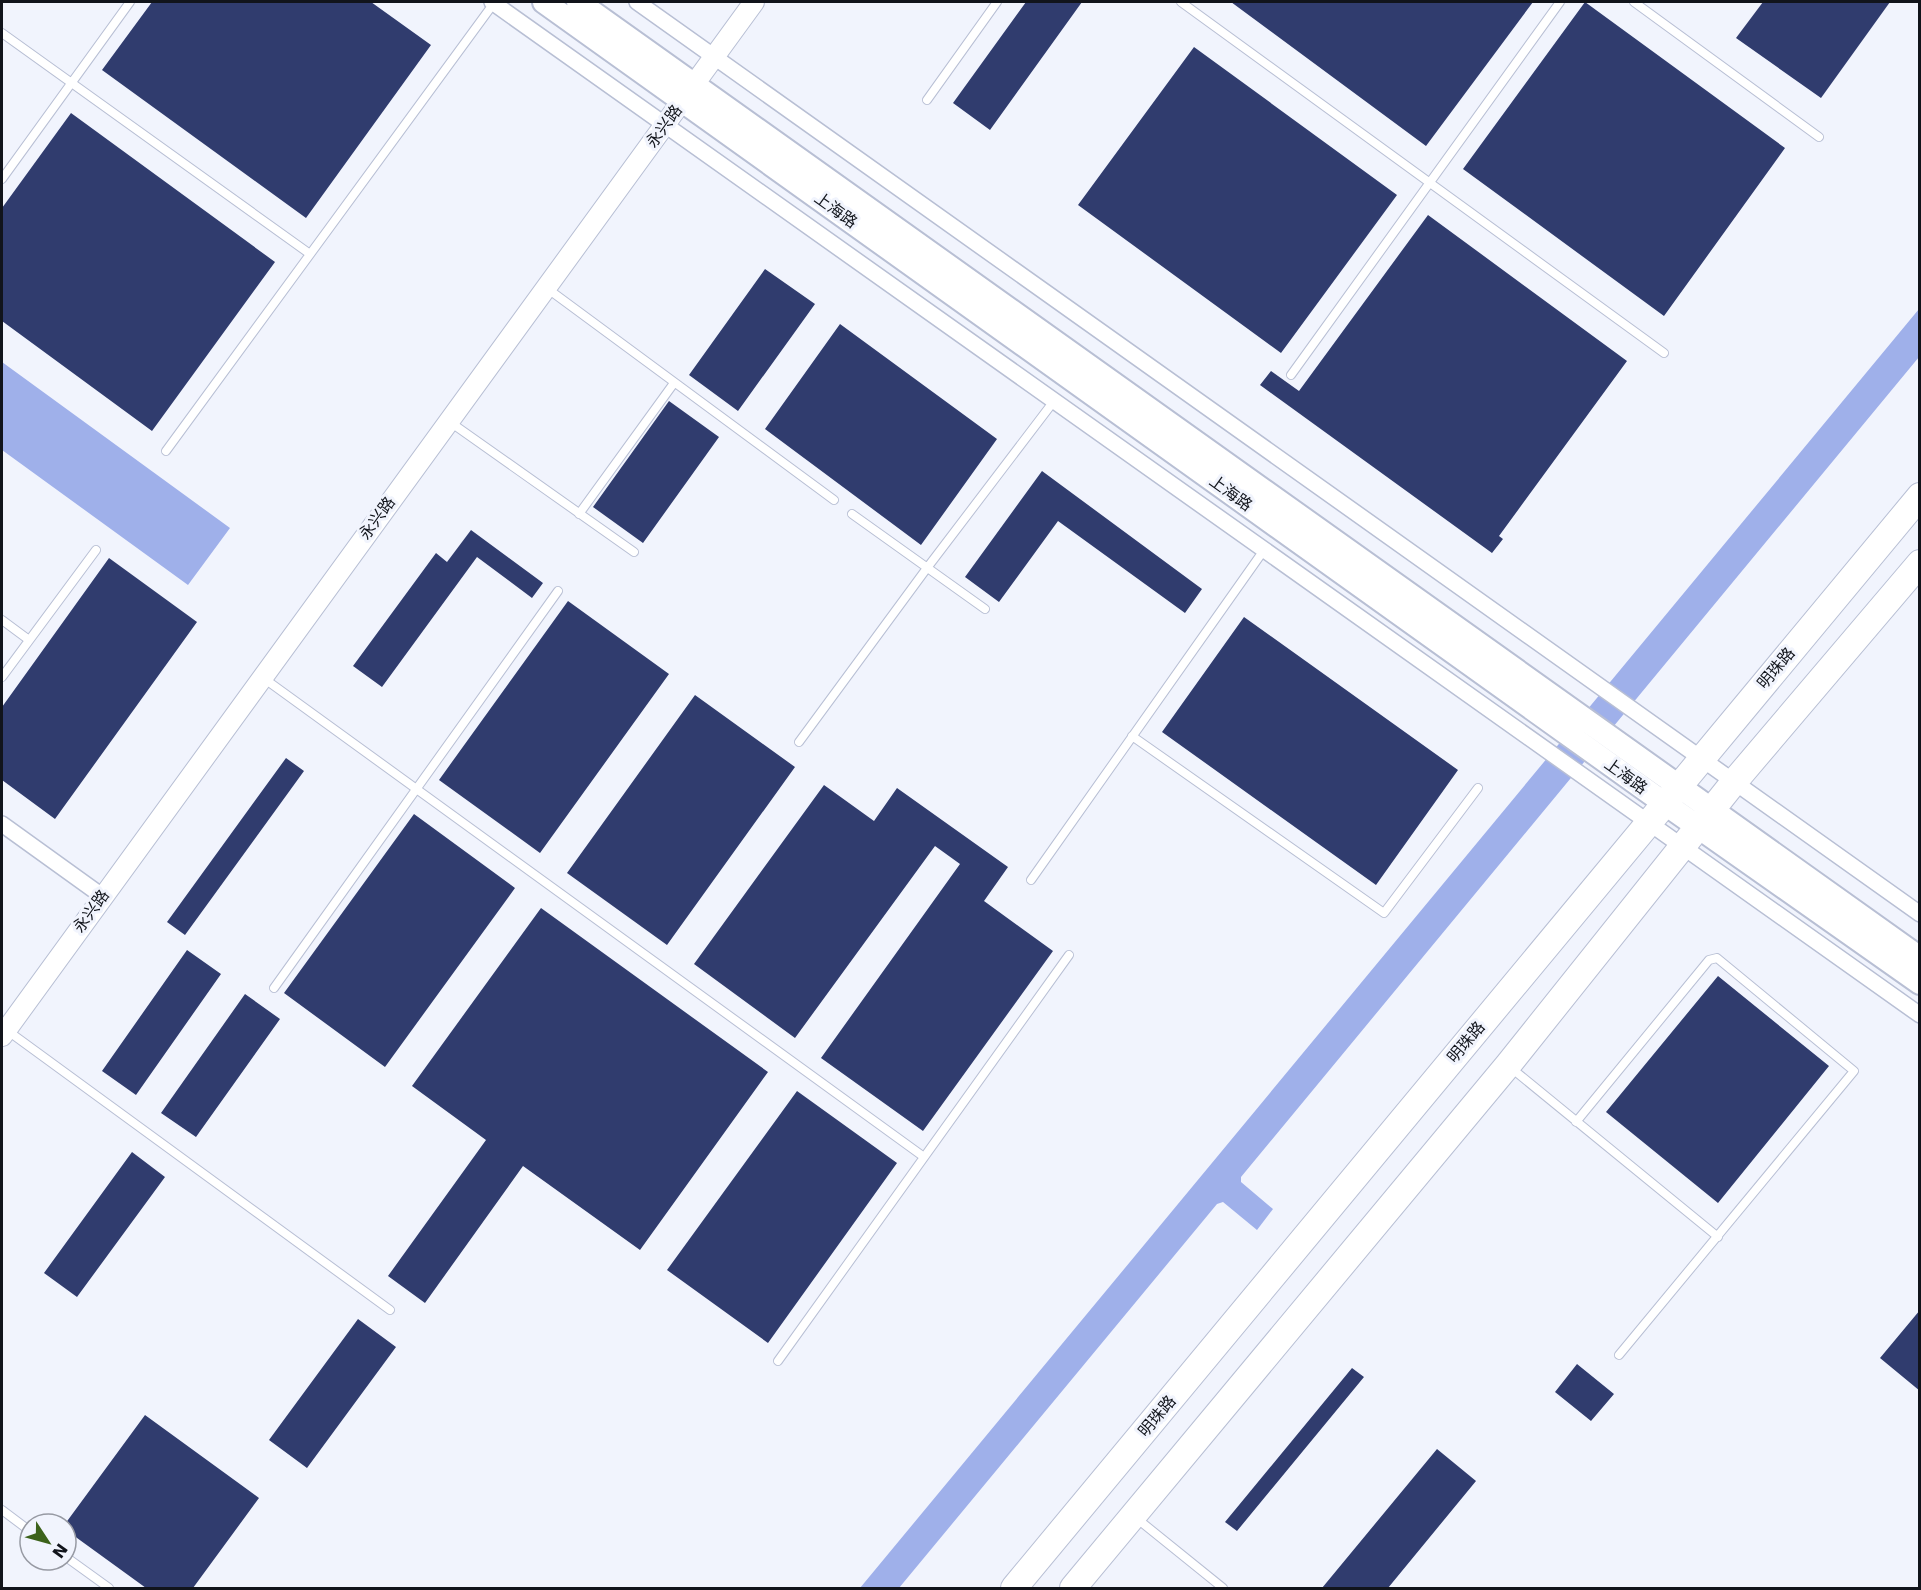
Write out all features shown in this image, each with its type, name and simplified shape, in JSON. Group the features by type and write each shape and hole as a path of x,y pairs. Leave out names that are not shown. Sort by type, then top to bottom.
{"main road":[{"name":"上海路","path":"544,2 688,92 1706,819 1920,983"},
{"name":"上海路","path":"578,2 688,92"},
{"name":"明珠路","path":"1014,1588 1920,496"},
{"path":"1073,1588 1508,1065 1734,782 1920,563"},
{"name":"上海路","path":"1706,819 1920,958"}],"street":[{"path":"493,2 1920,1016"},
{"path":"637,2 1920,914"},
{"name":"永兴路","path":"4,1033 261,676 754,2"},
{"path":"2,824 102,896"}],"lane":[{"path":"2,178 130,2"},
{"path":"166,452 493,2"},
{"path":"927,99 997,2"},
{"path":"1181,2 1664,352"},
{"path":"1291,375 1560,2"},
{"path":"1634,2 1819,137"},
{"path":"2,33 310,254"},
{"path":"546,289 834,500"},
{"path":"579,514 674,383"},
{"path":"799,742 1054,401"},
{"path":"448,421 634,552"},
{"path":"852,514 984,609"},
{"path":"2,677 96,550"},
{"path":"1031,880 1264,550"},
{"path":"274,988 558,591"},
{"path":"2,620 29,640"},
{"path":"261,676 924,1157"},
{"path":"1132,736 1384,913 1478,788"},
{"path":"777,1361 1069,955"},
{"path":"1576,1122 1709,960 1717,958 1854,1071 1619,1355"},
{"path":"4,1033 390,1310"},
{"path":"1508,1065 1718,1238"},
{"path":"2,1510 18,1522"},
{"path":"1133,1516 1223,1588"},
{"path":"78,1566 109,1588"}],"water":[{"path":"1919,309 1919,357 1241,1177 1241,1182 1273,1209 1257,1230 1223,1202 1217,1204 899,1588 860,1588"},
{"path":"2,362 230,528 188,585 2,450"}],"building":[{"path":"152,2 371,2 431,45 306,218 102,70"},
{"path":"1026,2 1082,2 990,130 953,103"},
{"path":"1231,2 1533,2 1426,146"},
{"path":"1585,2 1785,148 1664,316 1463,169"},
{"path":"1763,2 1890,2 1821,98 1736,38"},
{"path":"1194,47 1397,195 1281,353 1078,205"},
{"path":"71,113 275,262 152,431 2,321 2,208"},
{"path":"1428,215 1627,361 1499,536 1503,539 1492,553 1260,385 1271,371 1299,391"},
{"path":"765,269 815,304 738,411 689,375"},
{"path":"840,324 997,439 921,545 765,429"},
{"path":"669,401 719,437 643,543 593,507"},
{"path":"1042,471 1202,589 1185,613 1058,521 999,602 965,577"},
{"path":"471,530 543,583 532,598 477,557 382,687 353,666 436,553 447,562"},
{"path":"109,558 197,622 55,819 2,780 2,707"},
{"path":"568,601 669,674 540,853 439,780"},
{"path":"1244,617 1458,770 1376,885 1162,732"},
{"path":"695,695 795,767 667,945 567,873"},
{"path":"286,758 304,771 185,935 167,922"},
{"path":"824,785 874,821 897,788 1008,867 984,901 1053,951 923,1131 821,1058 960,864 935,846 795,1038 694,964"},
{"path":"414,814 515,888 385,1067 284,993"},
{"path":"541,908 768,1072 640,1250 523,1166 425,1303 388,1276 486,1140 412,1086"},
{"path":"187,950 221,974 136,1095 102,1071"},
{"path":"1718,976 1829,1066 1718,1203 1606,1112"},
{"path":"245,994 280,1019 196,1137 161,1113"},
{"path":"797,1091 897,1163 768,1343 667,1270"},
{"path":"132,1152 165,1177 77,1297 44,1273"},
{"path":"1920,1310 1920,1391 1880,1358"},
{"path":"358,1319 396,1347 307,1468 269,1440"},
{"path":"1577,1364 1614,1394 1591,1421 1555,1392"},
{"path":"1352,1368 1364,1377 1237,1531 1225,1522"},
{"path":"145,1415 259,1498 193,1588 146,1588 78,1539 78,1512 74,1512"},
{"path":"1437,1449 1476,1481 1388,1588 1322,1588"}]}
